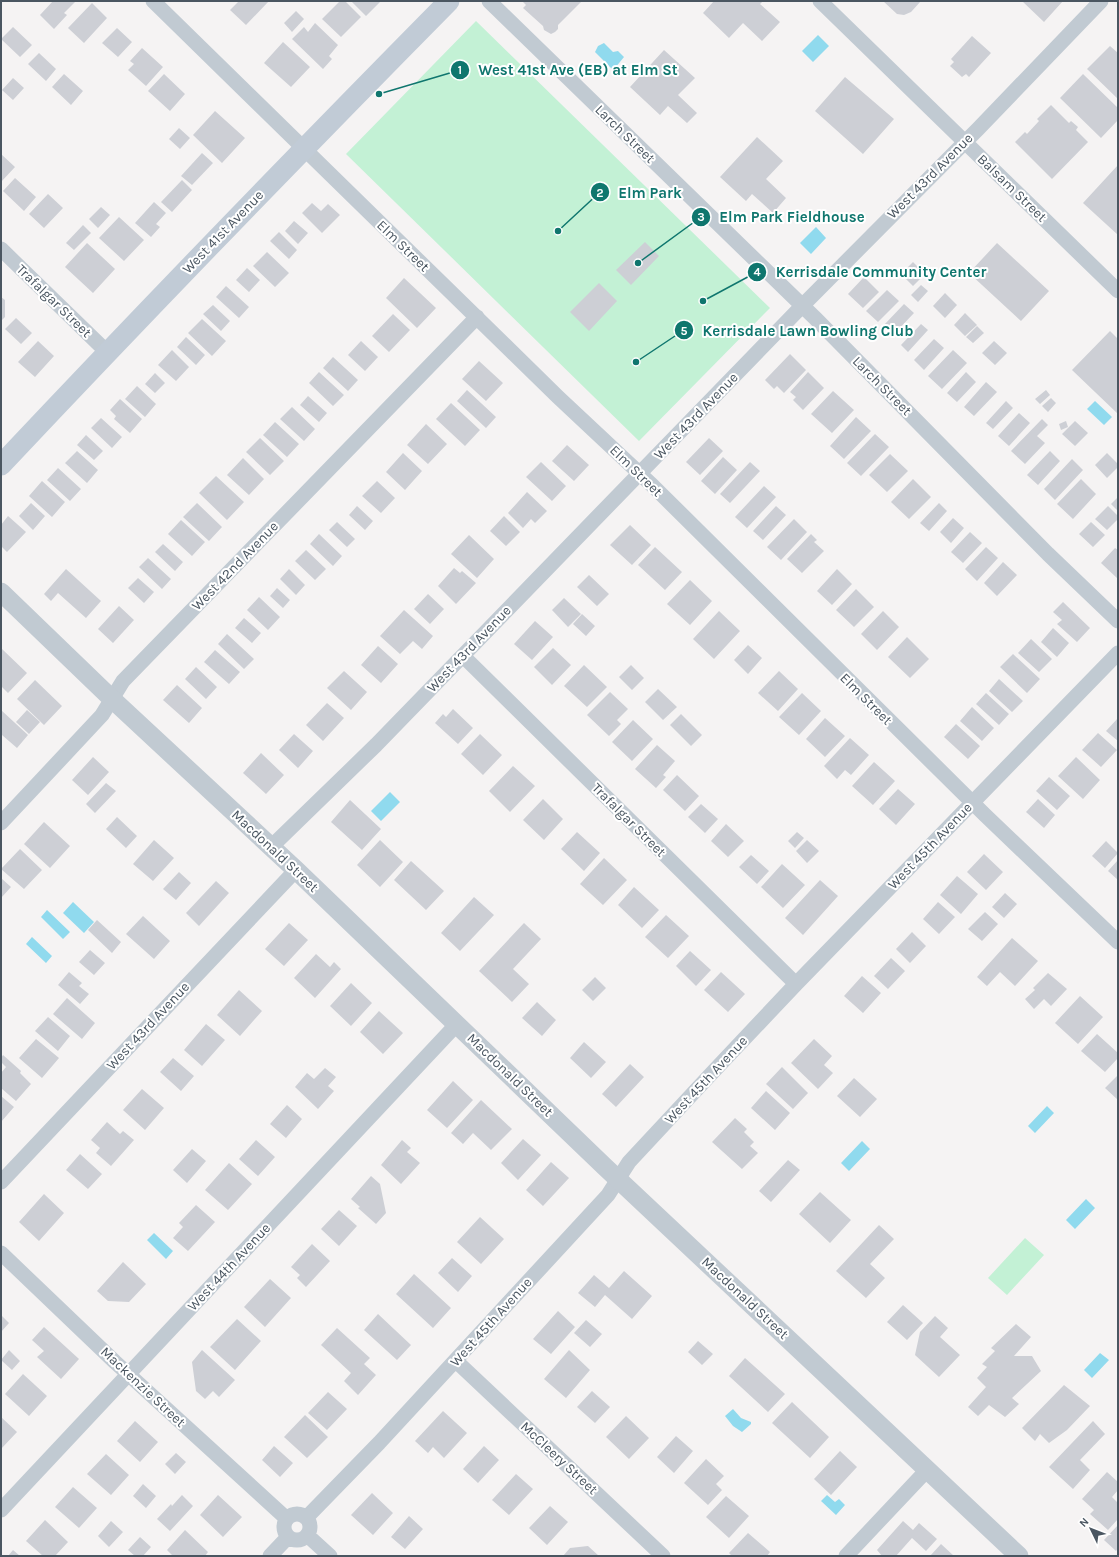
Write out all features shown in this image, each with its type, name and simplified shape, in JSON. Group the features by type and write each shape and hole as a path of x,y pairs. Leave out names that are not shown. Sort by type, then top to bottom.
{"main road":[{"name":"West 41st Avenue","path":"1,465 107,352 304,148 449,1"}],"street":[{"name":"Elm Street","path":"153,1 640,474 972,802 1118,942"},
{"name":"Larch Street","path":"489,1 802,306 1048,554 1118,621"},
{"name":"Balsam Street","path":"820,1 1118,291"},
{"name":"West 43rd Avenue","path":"271,847 376,745 802,306 965,142 1101,1"},
{"name":"Trafalgar Street","path":"1,249 107,352"},
{"name":"West 42nd Avenue","path":"1,823 102,716 123,681 477,317"},
{"name":"Macdonald Street","path":"1,592 112,699 296,870 618,1179 1019,1556"},
{"name":"West 45th Avenue","path":"306,1518 374,1449 608,1195 628,1162 796,984 1118,653"},
{"name":"Trafalgar Street","path":"463,656 796,984"},
{"name":"West 43rd Avenue","path":"1,1182 296,870"},
{"name":"West 44th Avenue","path":"1,1510 457,1024"},
{"name":"Mackenzie Street","path":"1,1253 129,1374 287,1519"},
{"name":"McCleery Street","path":"456,1361 663,1556"},
{"path":"846,1556 928,1469"},
{"path":"296,1514 302,1515 306,1518 310,1526 307,1535 298,1540 288,1537 284,1528 287,1519 296,1514"},
{"path":"307,1535 330,1556"},
{"path":"270,1556 288,1537"}],"green space":[{"path":"476,21 770,308 639,441 346,154"},
{"path":"1025,1238 1044,1255 1007,1295 988,1278"}],"water":[{"path":"818,35 829,46 813,62 802,51"},
{"path":"604,43 613,52 618,51 624,57 615,68 612,69 595,52 598,46"},
{"path":"816,227 826,238 811,254 800,243"},
{"path":"1095,401 1112,417 1104,425 1087,409"},
{"path":"390,792 400,802 381,821 371,811"},
{"path":"73,902 94,922 84,933 63,913"},
{"path":"47,910 70,932 63,939 41,917"},
{"path":"32,937 52,956 46,963 26,944"},
{"path":"1047,1106 1054,1113 1035,1133 1028,1126"},
{"path":"862,1141 870,1149 849,1171 841,1163"},
{"path":"1086,1199 1095,1208 1075,1229 1066,1220"},
{"path":"154,1233 173,1251 166,1259 147,1240"},
{"path":"1100,1353 1109,1360 1092,1378 1084,1370"},
{"path":"733,1409 741,1418 751,1422 751,1424 742,1432 733,1426 725,1416"},
{"path":"827,1495 835,1502 839,1499 845,1505 836,1515 821,1501"}],"building":[{"path":"53,1 76,1 64,13 67,15 54,29 40,15"},
{"path":"239,1 269,1 246,25 230,10"},
{"path":"340,1 345,1 361,17 341,37 322,19"},
{"path":"381,1 366,16 352,2"},
{"path":"522,1 582,1 558,25 558,29 551,34 544,30 543,26 523,8 526,5"},
{"path":"714,1 763,1 760,4 780,22 762,41 743,23 729,38 703,13"},
{"path":"883,1 921,1 911,12 904,15 897,14"},
{"path":"1022,1 1063,1 1044,22"},
{"path":"92,3 107,18 84,43 68,28"},
{"path":"296,11 304,19 292,32 284,23"},
{"path":"315,23 338,45 329,56 332,59 323,69 292,39 304,27 308,32"},
{"path":"13,27 32,45 20,57 1,39"},
{"path":"117,28 132,42 118,57 102,43"},
{"path":"972,36 991,53 969,77 966,74 962,77 950,66 954,62 951,59"},
{"path":"283,42 310,67 291,87 264,63"},
{"path":"1110,46 1118,53 1118,99 1087,69"},
{"path":"142,48 163,67 146,86 128,70 134,64 130,61"},
{"path":"664,50 695,78 678,95 697,113 687,123 668,106 660,115 630,87"},
{"path":"39,53 56,69 46,81 28,64"},
{"path":"64,74 83,91 71,105 52,87"},
{"path":"164,74 185,94 170,111 148,91"},
{"path":"1083,74 1118,108 1118,120 1101,138 1060,98"},
{"path":"845,77 894,119 863,154 815,111"},
{"path":"13,78 24,88 13,100 2,90"},
{"path":"1051,105 1069,123 1071,121 1078,127 1076,130 1088,142 1052,179 1015,142 1025,132 1027,134 1039,121 1037,119"},
{"path":"215,111 245,138 222,163 193,135"},
{"path":"179,128 190,138 180,149 169,139"},
{"path":"757,137 783,161 766,179 786,198 773,213 752,194 746,201 720,177"},
{"path":"202,153 213,163 192,185 181,176"},
{"path":"1,154 15,167 1,182"},
{"path":"1118,165 1118,235 1083,203"},
{"path":"15,178 36,197 24,211 3,191"},
{"path":"182,180 192,190 172,212 161,202"},
{"path":"48,194 63,208 44,228 29,214"},
{"path":"154,202 166,213 156,224 160,227 151,237 135,223"},
{"path":"312,203 321,211 328,204 340,215 322,233 302,213"},
{"path":"101,207 110,215 98,228 89,219"},
{"path":"119,217 144,240 124,261 99,238"},
{"path":"294,221 308,233 298,244 285,231"},
{"path":"83,225 91,233 74,250 66,243"},
{"path":"279,232 297,250 289,259 270,241"},
{"path":"645,242 659,256 631,285 616,270"},
{"path":"87,243 115,269 93,293 65,267"},
{"path":"997,243 1049,291 1021,321 969,273"},
{"path":"267,252 289,273 275,287 253,266"},
{"path":"913,262 925,274 913,286 901,274"},
{"path":"247,268 260,280 249,292 236,280"},
{"path":"864,277 879,292 863,308 848,294"},
{"path":"404,278 436,308 417,328 386,298"},
{"path":"599,283 617,301 589,331 570,312"},
{"path":"921,285 928,291 918,302 911,295"},
{"path":"226,286 249,307 239,318 216,297"},
{"path":"887,290 899,301 878,322 866,311"},
{"path":"945,293 957,305 945,318 933,306"},
{"path":"1,297 5,300 5,317 1,321"},
{"path":"904,304 914,313 894,334 884,325"},
{"path":"213,305 230,321 221,331 203,314"},
{"path":"965,313 977,325 965,336 954,325"},
{"path":"393,314 410,330 389,352 372,336"},
{"path":"16,318 32,333 21,344 5,329"},
{"path":"202,319 226,341 212,356 188,333"},
{"path":"921,324 928,330 908,352 901,345"},
{"path":"977,326 984,333 973,343 966,337"},
{"path":"1110,331 1118,339 1118,414 1072,370"},
{"path":"186,337 205,355 196,365 177,347"},
{"path":"934,339 944,348 924,370 914,360"},
{"path":"38,341 54,356 35,377 18,362"},
{"path":"361,341 378,357 365,371 348,355"},
{"path":"994,341 1007,353 995,365 982,353"},
{"path":"172,350 189,367 176,381 158,365"},
{"path":"953,350 967,363 942,389 928,376"},
{"path":"790,354 806,370 784,393 777,386 774,389 765,380"},
{"path":"333,357 358,380 348,391 323,368"},
{"path":"479,361 503,383 486,401 462,379"},
{"path":"319,372 344,395 333,406 309,383"},
{"path":"808,372 824,388 803,410 793,400 796,397 790,392"},
{"path":"966,372 976,382 957,402 947,393"},
{"path":"155,373 165,383 155,393 145,384"},
{"path":"986,382 997,392 974,416 964,407"},
{"path":"137,386 156,404 145,417 125,399"},
{"path":"467,390 496,417 486,428 457,401"},
{"path":"1046,390 1050,395 1040,404 1035,399"},
{"path":"833,391 854,410 832,433 811,414"},
{"path":"308,396 327,413 319,422 300,405"},
{"path":"1051,398 1056,403 1048,412 1042,406"},
{"path":"120,399 142,419 130,433 114,419 116,416 110,410"},
{"path":"1006,401 1013,408 993,429 986,423"},
{"path":"451,403 480,430 465,446 436,419"},
{"path":"292,407 315,429 304,441 280,419"},
{"path":"1019,413 1030,423 1009,446 998,436"},
{"path":"856,417 871,431 844,459 830,446"},
{"path":"101,418 122,437 112,448 91,428"},
{"path":"1042,419 1048,425 1037,436 1045,443 1025,464 1011,451"},
{"path":"1066,421 1068,427 1061,430 1059,424"},
{"path":"1075,421 1088,433 1075,446 1062,434"},
{"path":"275,422 299,444 287,457 263,435"},
{"path":"426,424 447,444 428,464 407,445"},
{"path":"875,434 889,447 861,476 847,463"},
{"path":"86,435 103,451 94,460 77,445"},
{"path":"260,438 284,461 270,475 246,452"},
{"path":"709,438 723,451 700,475 686,462"},
{"path":"567,445 589,465 574,481 552,461"},
{"path":"77,451 98,470 87,483 65,463"},
{"path":"1050,451 1060,461 1038,485 1027,475"},
{"path":"403,453 422,471 405,490 386,472"},
{"path":"1107,453 1118,464 1118,467 1107,478 1095,465"},
{"path":"890,454 908,471 887,492 869,475"},
{"path":"723,457 737,470 715,494 701,481"},
{"path":"243,458 264,479 249,495 227,475"},
{"path":"1072,459 1083,470 1055,500 1044,489"},
{"path":"541,462 566,486 552,501 526,477"},
{"path":"750,462 760,471 730,503 720,494"},
{"path":"58,468 81,489 70,501 47,480"},
{"path":"216,476 244,502 227,520 199,493"},
{"path":"913,479 931,497 909,519 891,502"},
{"path":"1081,479 1096,494 1073,519 1057,504"},
{"path":"42,481 65,502 52,517 29,496"},
{"path":"377,481 395,498 381,513 362,496"},
{"path":"764,486 776,497 747,528 735,517"},
{"path":"527,492 547,511 535,523 531,519 523,528 508,513"},
{"path":"1118,497 1118,511 1111,504"},
{"path":"31,503 45,516 33,530 19,516"},
{"path":"197,503 222,527 209,541 183,517"},
{"path":"939,503 947,511 929,531 920,523"},
{"path":"357,506 373,521 365,530 349,515"},
{"path":"776,506 786,515 763,540 753,531"},
{"path":"1108,506 1118,516 1118,519 1107,530 1095,519"},
{"path":"8,516 26,532 7,552 1,546 1,525"},
{"path":"504,516 520,532 506,546 490,531"},
{"path":"953,518 964,528 951,543 940,532"},
{"path":"794,519 807,532 781,560 767,547"},
{"path":"181,520 205,542 192,556 168,534"},
{"path":"337,522 355,539 347,547 329,530"},
{"path":"1091,522 1105,535 1093,547 1079,534"},
{"path":"630,525 651,545 632,565 610,545"},
{"path":"970,532 982,543 963,563 951,552"},
{"path":"319,534 342,556 333,566 310,544"},
{"path":"811,534 817,540 814,542 824,551 802,573 787,559"},
{"path":"469,535 494,559 477,578 451,554"},
{"path":"163,544 183,562 175,571 155,552"},
{"path":"655,547 682,572 665,590 638,565"},
{"path":"986,547 998,558 977,581 965,569"},
{"path":"1115,548 1118,550 1118,579 1101,563"},
{"path":"306,550 326,569 315,580 295,561"},
{"path":"148,558 171,579 162,589 139,567"},
{"path":"1003,562 1017,575 997,596 984,583"},
{"path":"454,568 460,573 462,571 476,583 456,604 438,586"},
{"path":"66,569 101,601 86,618 58,593 51,601 44,594"},
{"path":"289,569 305,585 296,595 280,579"},
{"path":"837,569 852,584 832,605 817,591"},
{"path":"589,575 609,594 597,606 577,587"},
{"path":"138,578 154,592 144,603 128,588"},
{"path":"690,580 712,601 690,625 667,604"},
{"path":"277,588 290,600 283,608 270,596"},
{"path":"856,589 874,607 854,627 836,610"},
{"path":"428,594 444,609 430,624 414,609"},
{"path":"259,597 280,617 268,630 247,610"},
{"path":"564,598 581,614 568,627 552,610"},
{"path":"1063,602 1090,628 1077,642 1057,624 1062,620 1053,612"},
{"path":"119,606 134,620 113,643 98,629"},
{"path":"404,610 433,636 422,649 413,641 400,654 380,636"},
{"path":"719,611 740,631 714,659 693,639"},
{"path":"883,611 899,627 877,650 861,634"},
{"path":"582,614 595,626 586,636 573,624"},
{"path":"244,618 261,633 252,643 235,628"},
{"path":"535,621 553,637 532,660 514,644"},
{"path":"1053,628 1069,643 1057,657 1041,642"},
{"path":"227,634 254,659 244,669 218,644"},
{"path":"907,637 929,659 910,678 888,657"},
{"path":"1031,639 1052,659 1039,672 1018,653"},
{"path":"748,645 762,658 748,674 734,660"},
{"path":"378,646 398,664 381,683 361,665"},
{"path":"553,648 571,665 552,685 534,667"},
{"path":"2,649 27,673 8,693 1,686"},
{"path":"215,650 240,672 229,684 204,662"},
{"path":"1013,654 1040,679 1027,693 1000,667"},
{"path":"584,665 607,687 587,707 564,686"},
{"path":"631,665 644,678 632,690 619,677"},
{"path":"196,667 217,687 206,699 185,679"},
{"path":"344,671 367,692 351,710 327,688"},
{"path":"779,671 798,689 778,711 758,693"},
{"path":"999,679 1023,701 1012,712 989,691"},
{"path":"35,680 62,706 44,725 17,699"},
{"path":"177,685 202,708 189,723 163,700"},
{"path":"658,689 677,707 663,720 645,702"},
{"path":"610,692 628,709 617,720 621,724 609,736 587,715"},
{"path":"802,693 821,711 799,735 779,717"},
{"path":"986,693 1009,714 999,725 976,704"},
{"path":"327,703 344,718 323,741 306,725"},
{"path":"972,707 994,728 982,741 960,721"},
{"path":"453,709 473,728 458,744 435,723 443,714 446,717"},
{"path":"1,710 28,735 17,748 2,735 1,736"},
{"path":"27,710 40,722 29,734 16,722"},
{"path":"681,714 702,735 691,746 670,725"},
{"path":"825,718 845,736 825,757 806,739"},
{"path":"1118,718 1118,741 1106,731"},
{"path":"633,720 653,739 632,761 612,742"},
{"path":"956,724 980,746 968,759 944,737"},
{"path":"1098,733 1117,750 1101,767 1082,750"},
{"path":"294,734 313,751 298,768 279,750"},
{"path":"480,734 502,755 483,775 461,754"},
{"path":"850,738 869,755 851,775 845,770 837,779 824,766"},
{"path":"657,745 675,761 663,775 666,777 656,788 635,769"},
{"path":"261,753 284,775 266,794 243,773"},
{"path":"93,757 109,772 88,795 72,780"},
{"path":"1076,757 1100,780 1083,799 1058,776"},
{"path":"874,762 895,781 873,805 852,786"},
{"path":"513,766 535,786 510,812 489,791"},
{"path":"677,775 699,796 685,811 663,790"},
{"path":"1049,777 1070,796 1057,810 1036,791"},
{"path":"106,783 116,791 95,813 86,804"},
{"path":"898,789 915,804 896,825 879,809"},
{"path":"543,799 563,819 544,840 523,820"},
{"path":"1038,799 1055,815 1044,828 1026,812"},
{"path":"350,800 381,829 362,850 331,822"},
{"path":"701,804 718,819 705,833 688,817"},
{"path":"117,817 137,836 126,848 106,829"},
{"path":"44,822 70,846 50,868 24,844"},
{"path":"726,824 744,841 728,857 711,841"},
{"path":"577,832 600,853 584,871 561,849"},
{"path":"797,832 804,838 795,848 788,841"},
{"path":"154,840 174,858 153,881 133,864"},
{"path":"380,840 403,862 380,887 357,865"},
{"path":"807,840 819,851 807,863 796,851"},
{"path":"1106,841 1118,853 1105,868 1092,856"},
{"path":"20,849 42,870 24,889 1,869"},
{"path":"984,854 1003,872 986,890 967,872"},
{"path":"751,855 769,871 757,884 739,867"},
{"path":"604,858 627,880 603,905 580,884"},
{"path":"1118,860 1118,880 1108,871"},
{"path":"411,861 444,891 426,910 394,880"},
{"path":"782,864 805,885 783,908 761,887"},
{"path":"179,872 191,883 176,900 163,889"},
{"path":"957,876 978,894 961,914 940,895"},
{"path":"1,878 11,887 1,898"},
{"path":"820,880 838,896 803,935 785,918"},
{"path":"216,881 229,893 199,926 186,913"},
{"path":"634,887 659,910 642,928 618,905"},
{"path":"1005,893 1017,904 1004,918 992,907"},
{"path":"474,897 494,915 460,951 441,933"},
{"path":"938,902 955,917 939,934 923,919"},
{"path":"985,912 998,924 982,941 968,929"},
{"path":"666,915 689,936 668,958 645,937"},
{"path":"143,916 170,941 154,959 126,934"},
{"path":"97,920 121,942 112,953 88,930"},
{"path":"289,923 308,940 284,966 265,949"},
{"path":"524,923 541,939 513,969 529,984 512,1002 479,971"},
{"path":"912,932 926,946 910,963 896,949"},
{"path":"1012,938 1038,961 1015,986 1000,972 987,986 977,977"},
{"path":"90,950 105,963 94,975 79,962"},
{"path":"690,951 711,970 696,986 676,966"},
{"path":"316,954 330,967 334,962 341,969 315,998 294,978"},
{"path":"891,958 905,971 888,989 874,976"},
{"path":"69,972 82,983 79,986 89,994 80,1004 58,985"},
{"path":"721,972 745,994 728,1012 704,990"},
{"path":"1048,973 1067,989 1051,1006 1044,999 1034,1009 1025,999 1035,990 1033,988"},
{"path":"862,976 881,993 863,1013 844,996"},
{"path":"595,977 606,988 593,1001 582,990"},
{"path":"351,983 372,1003 351,1026 330,1006"},
{"path":"239,990 262,1011 240,1036 217,1015"},
{"path":"1080,996 1103,1017 1078,1044 1055,1023"},
{"path":"67,998 95,1023 82,1039 53,1014"},
{"path":"537,1002 556,1020 542,1036 522,1018"},
{"path":"379,1011 403,1033 383,1054 360,1032"},
{"path":"48,1017 70,1036 58,1051 35,1031"},
{"path":"206,1024 225,1040 202,1066 184,1050"},
{"path":"1097,1034 1118,1053 1118,1058 1105,1072 1081,1051"},
{"path":"36,1039 59,1058 42,1078 19,1058"},
{"path":"814,1039 832,1056 824,1065 833,1073 818,1089 791,1063"},
{"path":"584,1042 606,1062 591,1078 570,1058"},
{"path":"3,1055 21,1071 20,1073 31,1084 16,1101 1,1088 1,1073 6,1067 1,1062"},
{"path":"173,1058 194,1076 181,1091 160,1072"},
{"path":"630,1064 644,1077 616,1107 602,1094"},
{"path":"782,1067 808,1093 793,1109 766,1084"},
{"path":"325,1068 336,1077 328,1086 334,1091 318,1109 295,1087 307,1073 314,1079"},
{"path":"1118,1075 1118,1100 1105,1088"},
{"path":"854,1078 877,1099 860,1117 837,1096"},
{"path":"453,1081 473,1100 447,1128 427,1110"},
{"path":"142,1089 164,1108 145,1130 123,1110"},
{"path":"766,1091 790,1113 775,1130 751,1108"},
{"path":"1,1096 14,1107 1,1122"},
{"path":"481,1100 512,1129 491,1150 473,1133 463,1144 451,1133"},
{"path":"287,1105 302,1119 286,1138 270,1124"},
{"path":"735,1118 747,1129 744,1132 754,1142 750,1146 758,1153 742,1169 712,1142"},
{"path":"107,1122 120,1134 123,1131 134,1140 111,1166 96,1153 100,1148 91,1140"},
{"path":"523,1139 541,1155 518,1180 501,1163"},
{"path":"256,1140 275,1157 258,1176 239,1159"},
{"path":"402,1140 411,1148 407,1152 420,1163 401,1184 381,1165"},
{"path":"192,1149 206,1161 187,1183 173,1170"},
{"path":"80,1154 102,1174 88,1189 66,1170"},
{"path":"788,1160 800,1170 771,1202 759,1191"},
{"path":"551,1162 569,1178 543,1206 526,1190"},
{"path":"229,1163 252,1184 228,1210 205,1190"},
{"path":"371,1176 380,1184 386,1213 376,1224 358,1208 360,1207 351,1199"},
{"path":"820,1192 851,1220 830,1243 799,1214"},
{"path":"44,1194 64,1213 39,1241 19,1222"},
{"path":"196,1205 215,1222 188,1251 173,1238 183,1227 179,1223"},
{"path":"339,1210 357,1226 339,1246 321,1229"},
{"path":"480,1217 504,1239 481,1264 457,1242"},
{"path":"879,1225 894,1239 870,1264 885,1278 866,1298 836,1271"},
{"path":"312,1244 330,1261 306,1287 297,1278 300,1275 291,1267"},
{"path":"452,1258 472,1276 458,1292 438,1273"},
{"path":"123,1262 146,1284 129,1302 108,1301 97,1291"},
{"path":"624,1271 652,1296 632,1319 605,1295 595,1307 578,1293 594,1275 609,1288"},
{"path":"414,1274 451,1308 433,1328 396,1294"},
{"path":"270,1279 291,1298 265,1327 244,1307"},
{"path":"903,1305 923,1323 907,1340 887,1322"},
{"path":"558,1311 575,1327 551,1354 533,1339"},
{"path":"378,1314 411,1345 397,1360 364,1330"},
{"path":"1,1315 9,1323 1,1332"},
{"path":"935,1316 948,1328 940,1337 960,1355 939,1377 915,1355 920,1332"},
{"path":"237,1319 261,1341 235,1370 210,1347"},
{"path":"586,1320 602,1334 590,1347 574,1333"},
{"path":"1016,1324 1031,1337 1014,1356 1032,1356 1041,1371 1012,1398 1019,1404 1005,1417 989,1405 978,1416 968,1407 986,1387 977,1378 987,1367 982,1364 995,1351 991,1348"},
{"path":"44,1327 79,1359 61,1379 37,1357 44,1351 32,1340"},
{"path":"337,1328 370,1358 364,1364 376,1375 358,1395 344,1381 351,1373 321,1345"},
{"path":"698,1341 713,1354 702,1365 688,1352"},
{"path":"9,1350 20,1361 12,1370 1,1360"},
{"path":"202,1350 235,1380 219,1397 213,1391 205,1399 196,1391 192,1362"},
{"path":"569,1350 590,1370 566,1398 544,1379"},
{"path":"745,1358 785,1394 768,1412 729,1376"},
{"path":"23,1374 47,1396 29,1416 5,1394"},
{"path":"1064,1385 1090,1406 1067,1430 1049,1443 1040,1434 1035,1441 1022,1428"},
{"path":"592,1391 610,1407 595,1423 577,1407"},
{"path":"328,1392 347,1409 327,1430 308,1413"},
{"path":"792,1402 829,1437 810,1458 772,1423"},
{"path":"443,1411 467,1433 444,1458 433,1447 428,1453 415,1441"},
{"path":"305,1415 328,1437 307,1458 284,1437"},
{"path":"626,1416 649,1438 629,1459 606,1437"},
{"path":"1,1417 17,1432 1,1449"},
{"path":"135,1421 158,1442 140,1462 117,1441"},
{"path":"1093,1421 1105,1434 1080,1460 1090,1470 1073,1489 1049,1467"},
{"path":"676,1436 693,1451 674,1473 657,1457"},
{"path":"274,1446 293,1463 280,1477 262,1460"},
{"path":"484,1446 499,1460 478,1483 463,1469"},
{"path":"840,1451 857,1467 831,1495 814,1479"},
{"path":"176,1453 186,1462 175,1474 165,1464"},
{"path":"106,1454 129,1475 111,1495 87,1474"},
{"path":"706,1459 724,1476 716,1484 722,1490 708,1505 684,1483"},
{"path":"1107,1472 1118,1482 1118,1490 1112,1497 1118,1503 1118,1519 1108,1530 1090,1514 1094,1510 1082,1499"},
{"path":"516,1474 533,1489 509,1515 492,1500"},
{"path":"143,1484 156,1496 146,1508 133,1496"},
{"path":"73,1487 97,1508 79,1528 55,1507"},
{"path":"372,1493 393,1513 373,1535 351,1515"},
{"path":"182,1495 193,1506 170,1531 157,1519"},
{"path":"218,1495 242,1517 223,1537 200,1515"},
{"path":"726,1496 749,1516 729,1538 706,1517"},
{"path":"550,1506 568,1522 547,1545 529,1528"},
{"path":"409,1516 423,1529 405,1549 391,1537"},
{"path":"45,1520 68,1542 55,1556 43,1556 26,1541"},
{"path":"111,1521 123,1532 109,1547 98,1536"},
{"path":"903,1521 913,1530 919,1523 937,1539 926,1551 912,1538 896,1556 882,1556 877,1550"},
{"path":"1118,1525 1118,1548 1116,1551 1104,1540"},
{"path":"185,1530 208,1552 205,1556 173,1556 167,1550"},
{"path":"748,1533 770,1552 767,1556 732,1556 729,1553"},
{"path":"140,1537 151,1547 143,1556 135,1556 128,1550"},
{"path":"941,1544 954,1556 930,1556"},
{"path":"588,1546 599,1556 563,1556 570,1548"},
{"path":"13,1550 20,1556 8,1556"}],"place":[{"name":"West 41st Ave (EB) at Elm St","path":"379,94"},
{"name":"Elm Park","path":"558,231"},
{"name":"Elm Park Fieldhouse","path":"638,263"},
{"name":"Kerrisdale Community Center","path":"703,301"},
{"name":"Kerrisdale Lawn Bowling Club","path":"636,362"}]}
